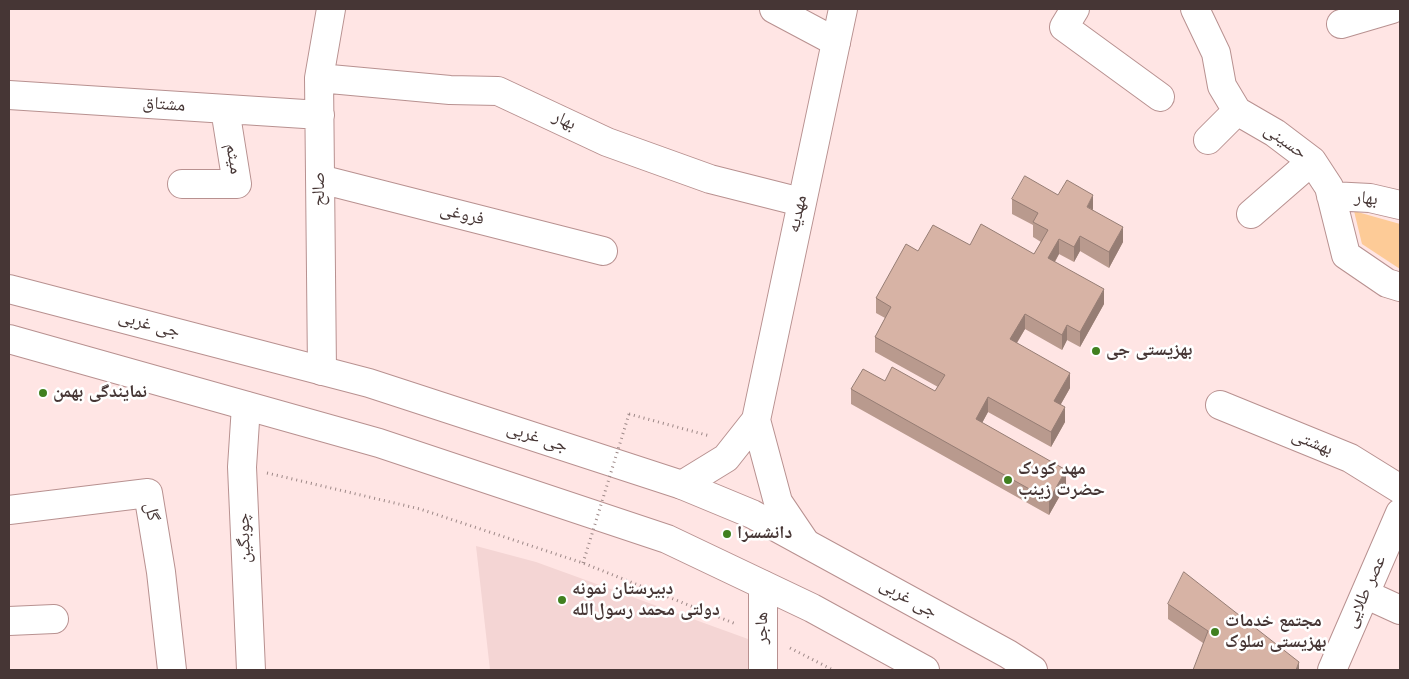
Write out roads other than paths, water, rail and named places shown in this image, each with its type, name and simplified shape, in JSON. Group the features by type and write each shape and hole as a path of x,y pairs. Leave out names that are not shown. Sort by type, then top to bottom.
{"street":[{"name":"صالح","path":"322,371 320,78 331,9"},
{"path":"774,9 836,42"},
{"name":"مهدیه","path":"756,420 843,9"},
{"path":"1076,9 1064,27 1160,96"},
{"name":"حسینی","path":"1195,9 1216,53 1222,86 1237,110 1275,133 1312,161 1329,187 1346,255 1387,283 1400,287"},
{"path":"1341,24 1392,9"},
{"name":"بهار","path":"320,78 450,90 498,91 606,142 710,179 801,202"},
{"name":"مشتاق","path":"9,95 320,115"},
{"name":"میثم","path":"182,184 237,184 225,108"},
{"path":"1208,140 1237,110"},
{"path":"1251,214 1312,161"},
{"name":"فروغی","path":"320,179 603,252"},
{"name":"بهار","path":"1331,196 1370,198 1400,205"},
{"name":"جی غربی","path":"9,289 378,386 682,485 752,514 1008,654 1033,670"},
{"path":"9,339 379,443 667,539 812,608 926,670"},
{"name":"بهشتی","path":"1220,405 1350,458 1400,489"},
{"name":"چوبگین","path":"246,406 242,467 251,670"},
{"path":"682,485 726,458 756,420"},
{"path":"756,420 778,502 805,542"},
{"name":"گل","path":"9,510 148,493 161,572 172,670"},
{"name":"عصر طلایی","path":"1332,670 1400,513"},
{"name":"هاجر","path":"763,585 763,670"},
{"path":"1365,594 1400,610"},
{"path":"9,621 54,619"}],"place":[{"name":"بهزیستی جی","path":"1096,351"},
{"name":"نمایندگی بهمن","path":"43,393"},
{"name":"مهد کودک حضرت زینب","path":"1008,480"},
{"name":"دانشسرا","path":"727,534"},
{"name":"دبیرستان نمونه دولتی محمد رسول‌الله","path":"562,600"},
{"name":"مجتمع خدمات بهزیستی سلوک","path":"1215,632"}]}
